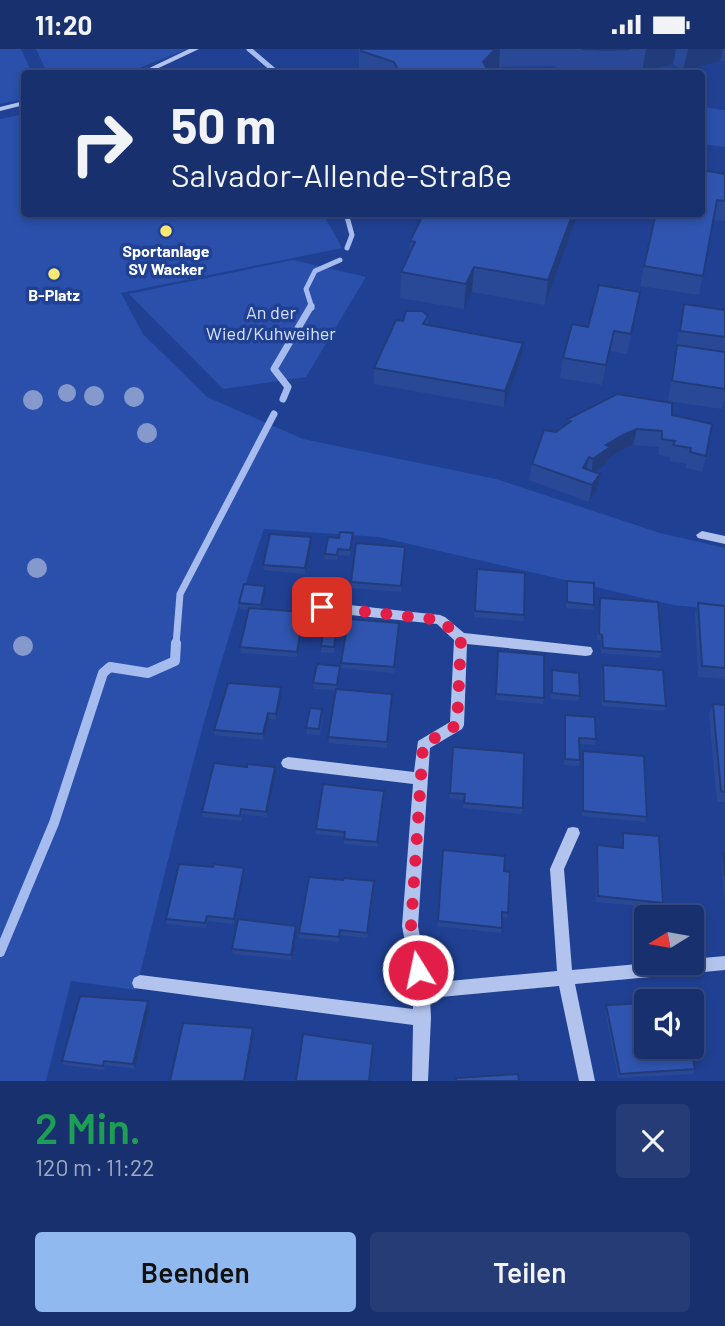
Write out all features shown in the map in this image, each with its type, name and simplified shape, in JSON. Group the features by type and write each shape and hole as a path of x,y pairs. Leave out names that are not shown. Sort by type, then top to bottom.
{"street":[{"path":"150,70 195,49"},
{"path":"0,109 21,104"},
{"path":"702,535 725,540"},
{"path":"322,607 440,620 461,638 586,651"},
{"path":"420,1081 422,992 411,926 419,779 423,745 457,725 461,638"},
{"path":"288,763 419,779"},
{"path":"573,833 557,869 565,977 587,1081"},
{"path":"422,992 725,963"},
{"path":"140,983 423,1018"}],"green space":[{"path":"0,49 21,49 31,70 21,70 21,100 0,104"},
{"path":"36,49 188,49 135,70 46,70"},
{"path":"705,107 725,110 725,147 705,144"},
{"path":"21,115 21,217 325,217 342,248 121,293 143,334 207,397 303,439 496,479 660,533 725,548 725,610 673,605 379,537 264,529 210,700 136,990 71,981 46,1081 0,1081 0,119"},
{"name":"An der Wied/Kuhweiher","path":"293,260 366,277 306,377 223,389 129,294"}],"building":[{"path":"495,49 483,62 488,70 398,70 394,62 361,51"},
{"path":"705,171 725,174 725,201 717,200 703,276 644,266 655,217 705,217"},
{"path":"422,217 572,217 548,280 474,267 466,284 401,272 415,242 410,241"},
{"path":"599,285 640,292 631,334 614,331 606,365 563,358 572,324 588,327"},
{"path":"684,304 725,310 725,337 680,331"},
{"path":"406,311 423,311 428,316 423,324 523,343 505,391 374,368 396,320 403,321"},
{"path":"677,345 725,352 725,389 672,381"},
{"path":"617,394 672,403 672,415 712,424 706,456 690,452 691,448 673,445 675,441 662,439 662,431 637,429 606,445 610,447 593,459 589,457 583,468 600,474 592,485 532,464 544,430 556,432 571,421 568,419"},
{"path":"340,532 353,533 350,550 338,549 337,555 325,554 328,537 339,538"},
{"path":"270,534 311,537 305,568 263,565"},
{"path":"356,543 405,547 401,586 351,582"},
{"path":"477,569 525,573 524,615 475,611"},
{"path":"567,581 594,583 594,605 567,602"},
{"path":"244,584 265,586 261,605 239,603"},
{"path":"600,598 658,602 662,652 603,648 602,635 599,634"},
{"path":"698,603 725,606 725,668 702,666"},
{"path":"249,608 304,612 297,652 240,647"},
{"path":"348,619 399,623 394,667 341,663"},
{"path":"324,627 337,628 334,647 321,646"},
{"path":"498,651 544,655 544,698 496,694"},
{"path":"317,664 340,666 337,685 313,683"},
{"path":"603,665 663,670 666,706 604,701"},
{"path":"552,670 579,673 580,696 552,693"},
{"path":"228,683 281,687 276,714 268,713 263,734 214,730"},
{"path":"336,689 392,694 387,742 328,737"},
{"path":"713,704 725,705 725,792 721,791"},
{"path":"310,708 322,709 319,729 306,728"},
{"path":"565,715 595,717 596,739 579,738 580,760 565,759"},
{"path":"453,747 524,753 523,808 464,803 465,794 450,793"},
{"path":"583,751 644,756 647,817 583,811"},
{"path":"214,763 275,767 266,812 241,809 240,816 202,812"},
{"path":"323,784 384,791 377,842 344,839 345,832 316,829"},
{"path":"623,833 659,836 663,903 598,896 597,845 623,848"},
{"path":"443,850 505,856 504,871 510,872 508,913 502,912 502,928 438,921"},
{"path":"179,864 213,867 214,864 244,868 234,919 207,916 205,923 166,919"},
{"path":"309,877 374,881 367,933 340,930 339,937 299,933"},
{"path":"238,919 296,926 291,955 232,949"},
{"path":"80,996 148,1001 133,1064 104,1061 103,1066 62,1061"},
{"path":"634,1004 634,1059 693,1059 695,1069 620,1074 606,1005"},
{"path":"183,1023 253,1028 244,1081 170,1081"},
{"path":"303,1034 373,1044 369,1081 296,1081"},
{"path":"518,1074 519,1081 456,1081 456,1078"}],"waterway":[{"path":"249,49 274,70"},
{"path":"347,217 352,235 347,248"},
{"path":"312,308 306,289 315,271 340,260"},
{"path":"283,399 288,387 274,369 311,306"},
{"path":"176,644 180,594 274,414"},
{"path":"0,952 54,823 103,673 110,667 148,673 175,661 176,643"}],"place":[{"name":"Sportanlage SV Wacker","path":"166,231"},
{"name":"B-Platz","path":"54,274"}],"route":[{"path":"322,607 440,620 461,638 457,725 423,745 411,926 418,970"}]}
